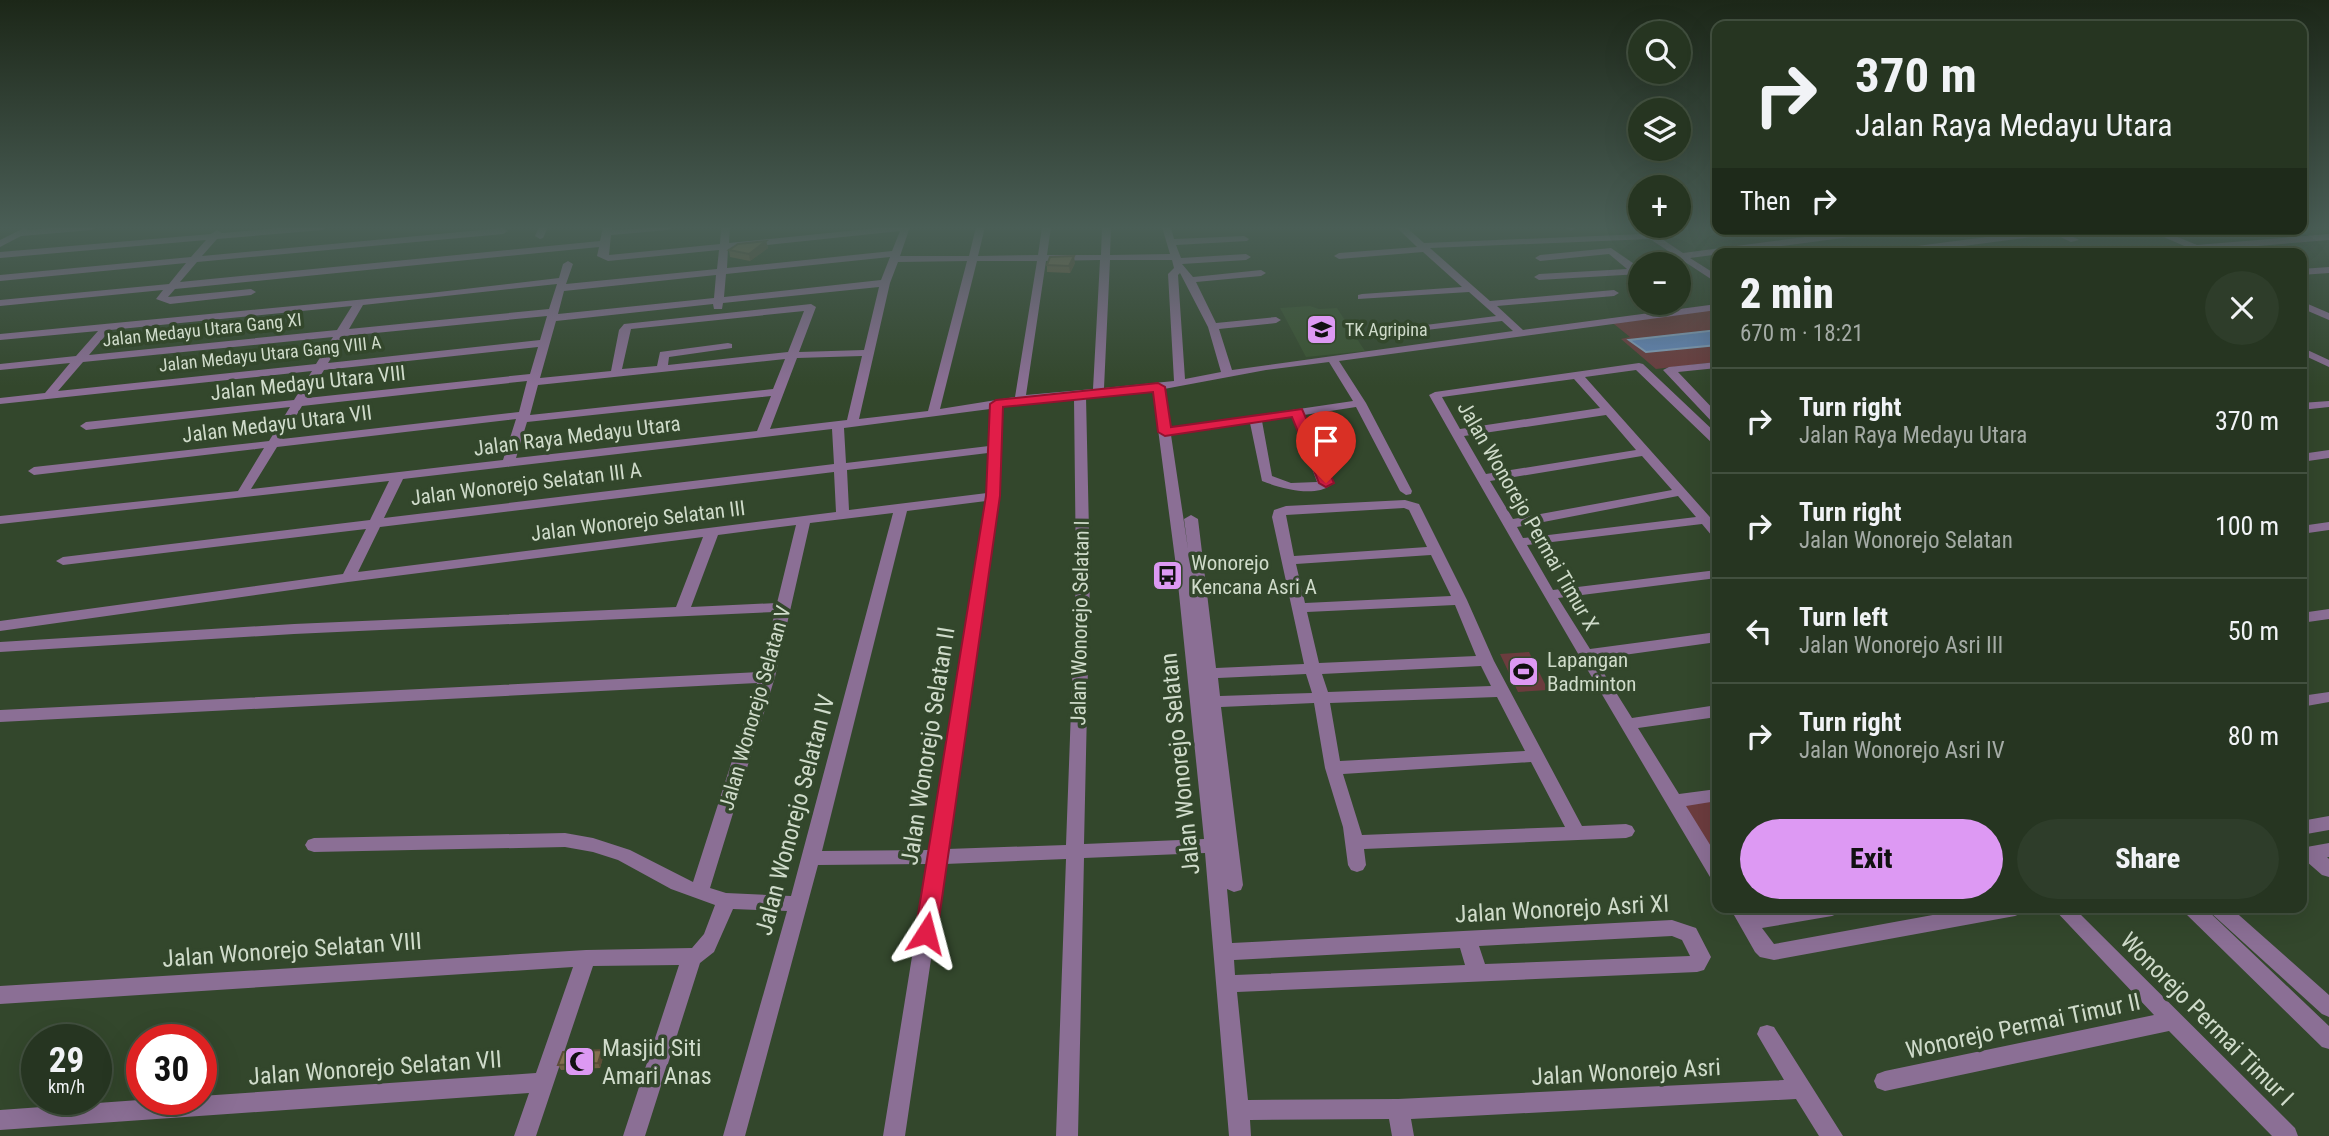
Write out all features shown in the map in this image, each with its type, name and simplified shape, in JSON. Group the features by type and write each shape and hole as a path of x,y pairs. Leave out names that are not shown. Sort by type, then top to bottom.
{"street":[{"path":"177,280 161,299 170,301 251,292"},
{"path":"0,303 231,280"},
{"path":"508,464 563,280"},
{"path":"0,337 615,280"},
{"path":"718,316 722,280"},
{"path":"852,423 886,280"},
{"path":"933,413 967,280"},
{"path":"1020,399 1039,280"},
{"path":"1098,393 1103,280"},
{"path":"1173,280 1180,383"},
{"path":"1189,280 1213,327 1227,373"},
{"path":"1460,280 1519,331"},
{"name":"Jalan Medayu Utara Gang XI","path":"0,367 885,283"},
{"path":"1362,297 1471,289"},
{"path":"1488,304 1614,293"},
{"path":"242,494 360,302"},
{"path":"616,372 625,328 809,306 812,308 762,433"},
{"path":"2307,307 2329,317"},
{"name":"Jalan Raya Medayu Utara","path":"0,520 508,464 933,413 1020,399 1158,387 1227,373 1519,331 1712,308"},
{"path":"1363,336 1503,318"},
{"path":"1213,327 1276,320"},
{"path":"48,396 107,327"},
{"name":"Jalan Medayu Utara Gang VIII A","path":"0,401 543,343"},
{"path":"662,368 664,354 728,344 730,361"},
{"path":"2307,352 2329,364"},
{"name":"Jalan Medayu Utara VIII","path":"86,426 533,379 794,355 869,353"},
{"path":"1332,358 1360,403 1406,491"},
{"path":"1712,365 1673,369 1669,372 1712,415"},
{"path":"1576,374 1642,367 1712,436"},
{"path":"1576,374 1712,528"},
{"name":"Jalan Wonorejo Permai Timur X","path":"1576,374 1435,395 1549,595 1712,864"},
{"name":"Jalan Wonorejo Selatan","path":"1158,387 1201,674"},
{"name":"Jalan Medayu Utara VII","path":"34,471 275,443 778,392"},
{"name":"Jalan Wonorejo Selatan I","path":"1067,1136 1083,576 1080,394"},
{"path":"1165,432 1360,403"},
{"name":"Jalan Wonorejo Selatan II","path":"894,1136 993,496 996,404"},
{"path":"2307,406 2329,404"},
{"path":"1457,433 1607,411"},
{"path":"1266,478 1290,486 1325,485 1297,412"},
{"path":"1255,418 1269,495"},
{"path":"838,424 843,515"},
{"name":"Jalan Wonorejo Selatan III A","path":"63,561 993,449"},
{"path":"1483,478 1644,452"},
{"path":"2307,457 2329,454"},
{"path":"348,578 398,476"},
{"path":"1509,524 1681,492"},
{"name":"Jalan Wonorejo Selatan III","path":"0,626 348,578 993,496"},
{"path":"1357,865 1355,842 1333,768 1321,695 1313,671 1279,513 1410,504 1460,600 1486,662 1577,833"},
{"name":"Jalan Wonorejo Selatan IV","path":"734,1136 811,858 901,507"},
{"path":"1191,519 1201,674 1234,885"},
{"path":"1520,542 1705,520"},
{"name":"Jalan Wonorejo Selatan V","path":"699,892 767,677 804,521"},
{"path":"2307,529 2329,526"},
{"path":"681,612 712,532"},
{"path":"1289,560 1434,551"},
{"path":"1549,595 1712,576"},
{"path":"1300,608 1460,600"},
{"path":"0,647 294,629 785,607"},
{"path":"2307,617 2329,614"},
{"path":"1585,655 1712,638"},
{"path":"1201,674 1486,662"},
{"path":"0,716 767,677"},
{"path":"1205,702 1321,695 1501,691"},
{"path":"2307,701 2329,698"},
{"name":"Jalan Wonorejo Selatan","path":"1205,702 1214,846 1240,1136"},
{"path":"1626,724 1712,712"},
{"path":"1333,768 1538,756"},
{"path":"1674,801 1712,796"},
{"path":"2307,827 2329,823"},
{"path":"1355,842 1626,831"},
{"path":"314,845 565,841 593,845 624,855 678,884 726,901 797,904"},
{"path":"811,858 937,858 1214,846"},
{"path":"2307,854 2329,850"},
{"path":"2307,855 2329,870"},
{"path":"525,1136 586,958 685,957 703,952 726,901"},
{"path":"1768,913 1743,915 1767,951 1792,949 1988,913"},
{"name":"Wonorejo Permai Timur I","path":"2067,913 2287,1136"},
{"path":"2197,913 2329,1040"},
{"path":"2224,913 2329,1008"},
{"name":"Jalan Wonorejo Asri XI","path":"1225,952 1672,928 1689,934 1701,957 1697,964 1227,984"},
{"path":"1467,940 1478,975"},
{"path":"634,1136 685,957"},
{"name":"Jalan Wonorejo Selatan VIII","path":"0,995 586,958"},
{"name":"Wonorejo Permai Timur II","path":"1885,1082 2171,1021"},
{"path":"1768,1034 1832,1136"},
{"name":"Jalan Wonorejo Selatan VII","path":"0,1120 544,1082"},
{"name":"Jalan Wonorejo Asri","path":"1238,1110 1398,1110 1801,1089"},
{"path":"1398,1110 1403,1136"}],"shaded area":[{"name":"TK Agripina","path":"1310,306 1319,309 1337,308 1365,351 1306,357 1280,308"},
{"path":"1712,309 1712,363 1656,369 1621,339 1630,337 1609,320 1654,315 1691,315 1691,311"},
{"name":"Lapangan Badminton","path":"1529,652 1548,690 1518,692 1500,654"},
{"path":"1712,799 1712,858 1679,804"}],"water":[{"path":"1712,331 1712,345 1646,352 1629,340"}],"building":[{"path":"602,1050 598,1063 558,1065 563,1052"}],"place":[{"name":"TK Agripina","path":"1322,330"},
{"name":"Wonorejo Kencana Asri A","path":"1168,575"},
{"name":"Lapangan Badminton","path":"1524,672"},
{"name":"Masjid Siti Amari Anas","path":"579,1062"}],"route":[{"path":"926,933 993,496 996,404 1020,399 1158,387 1165,432 1297,412 1326,483"}]}
